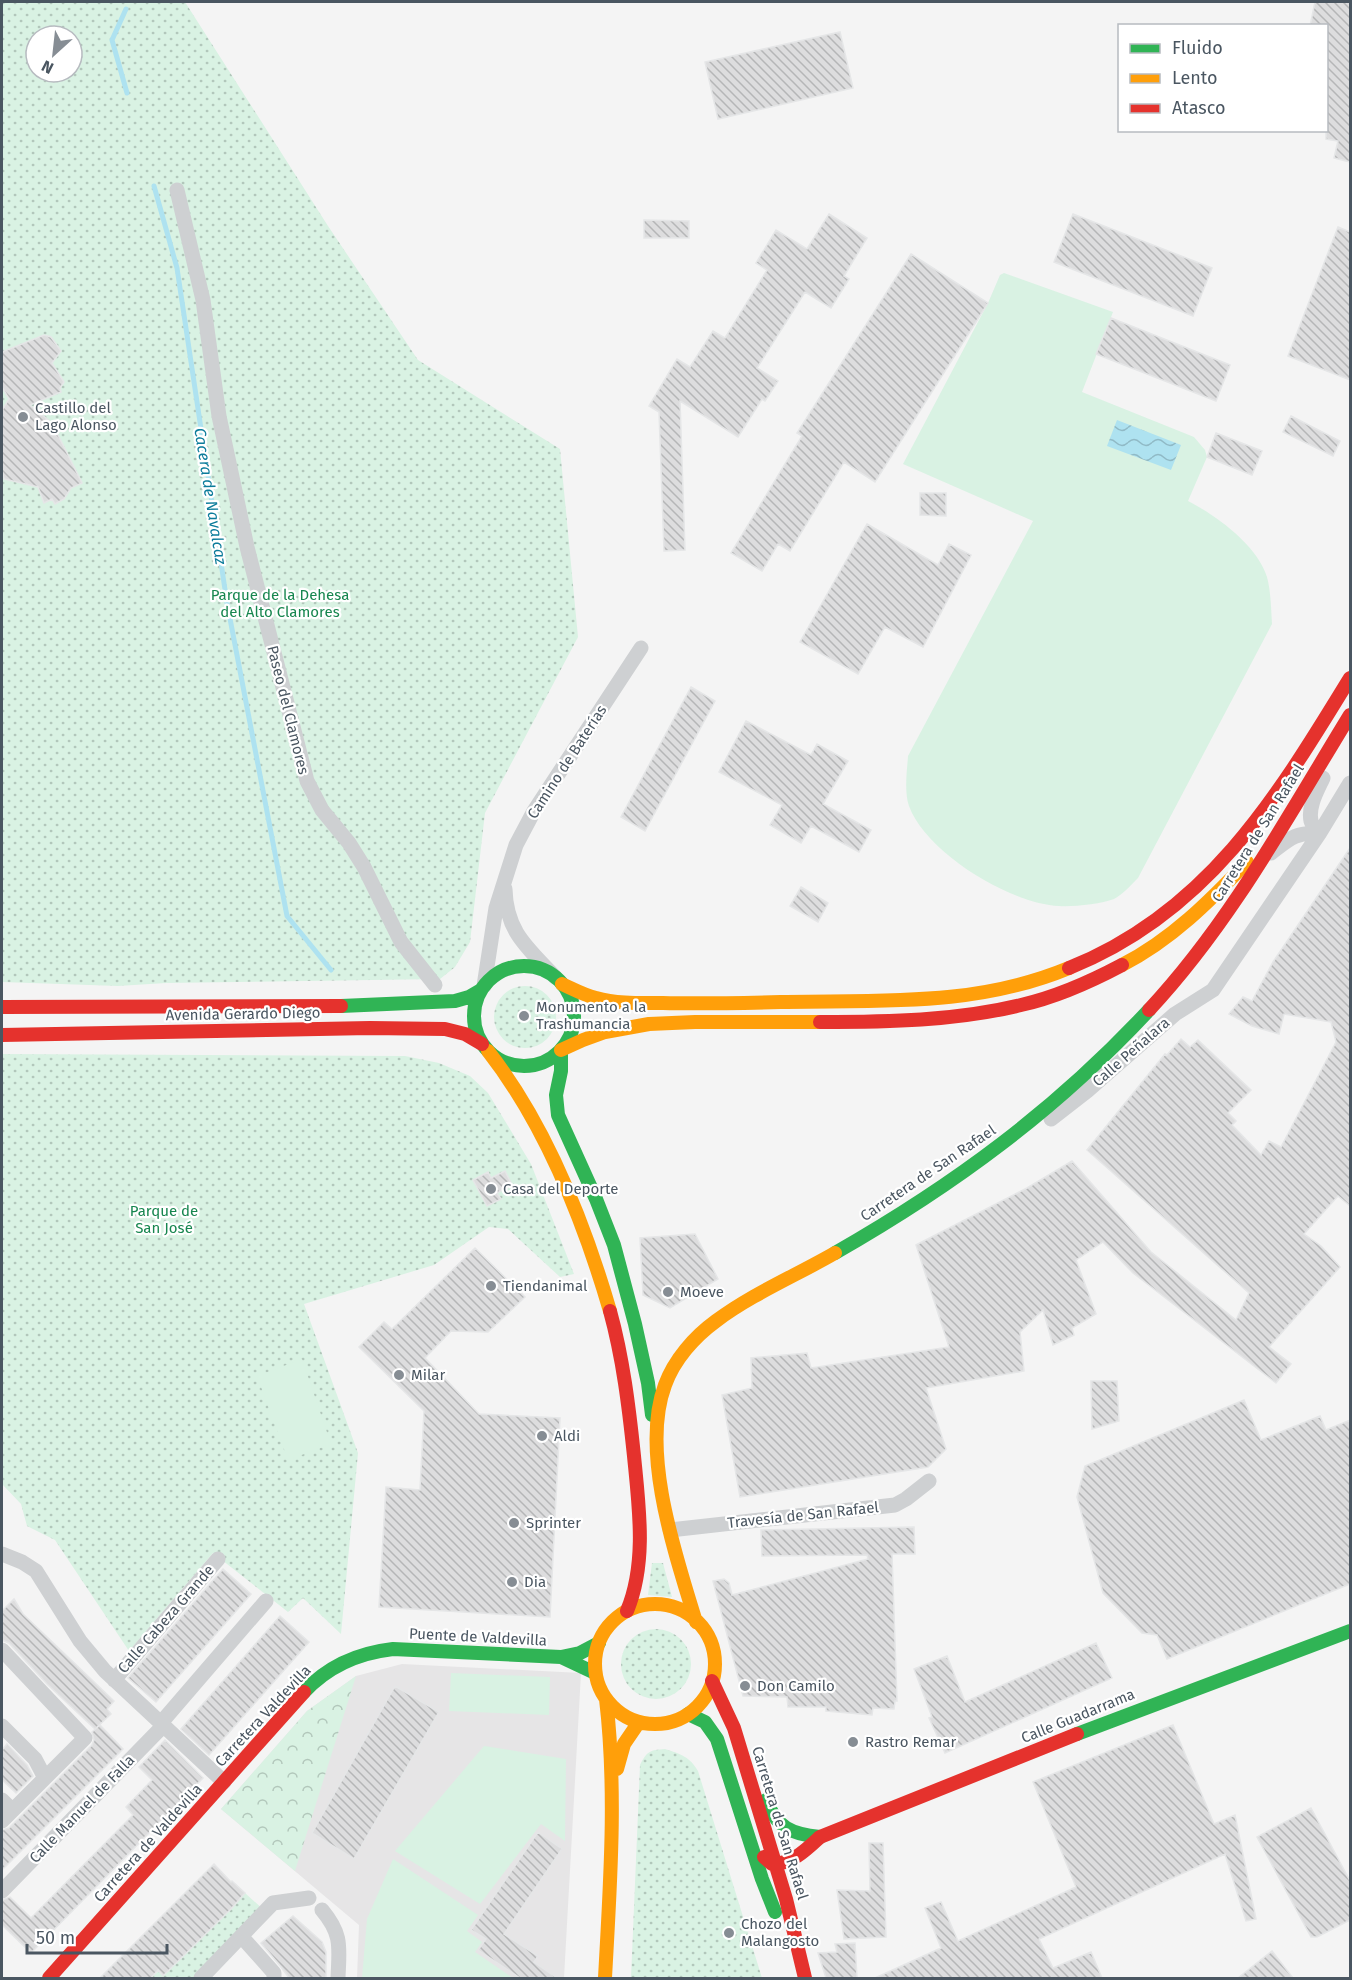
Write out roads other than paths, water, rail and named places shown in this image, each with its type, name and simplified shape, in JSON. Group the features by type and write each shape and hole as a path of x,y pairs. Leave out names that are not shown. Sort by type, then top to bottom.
{"main road":[{"name":"Carretera de San Rafael","path":"559,980 595,998 622,1003 880,1002 968,996 1045,979 1095,957 1140,932 1167,914 1202,883 1236,845 1275,793 1350,678"},
{"name":"Carretera de San Rafael","path":"696,1622 670,1530 658,1456 658,1415 663,1388 676,1362 697,1338 729,1312 830,1256 940,1188 1006,1141 1061,1096 1162,995 1232,908 1350,715"},
{"name":"Carretera de San Rafael","path":"561,1050 603,1031 638,1025 938,1019 1003,1010 1038,1001 1080,986 1151,949 1207,905 1254,854 1323,758"},
{"path":"485,1047 507,1063 525,1066 542,1063 561,1050 572,1031 574,1018 571,1000 559,980 538,969 520,966 502,971 482,988 474,1017 476,1031 485,1047 519,1093 552,1156 592,1256 611,1314 628,1404 639,1515 637,1572 632,1600 627,1611"},
{"name":"Avenida Gerardo Diego","path":"2,1007 382,1005 455,1001 469,997 482,988"},
{"name":"Avenida Gerardo Diego","path":"2,1035 370,1028 445,1029 465,1034 485,1047"},
{"path":"561,1050 561,1071 556,1095 558,1115 614,1245 648,1383 658,1456"},
{"path":"662,1605 679,1610 696,1622 706,1635 713,1651 714,1668 712,1681 703,1700 688,1714 666,1723 639,1722 625,1716 606,1699 595,1673 595,1658 599,1643 610,1624 627,1611 644,1606 662,1605"},
{"name":"Calle Guadarrama","path":"820,1837 1133,1712 1350,1631"},
{"path":"561,1657 580,1653 599,1643"},
{"name":"Puente de Valdevilla","path":"393,1649 561,1657"},
{"name":"Carretera Valdevilla","path":"224,1782 307,1689 333,1667 359,1654 393,1649"},
{"path":"561,1657 595,1673"},
{"name":"Carretera de San Rafael","path":"712,1681 730,1715 776,1865 786,1899 803,1978"},
{"path":"605,1978 614,1787 606,1699"},
{"path":"688,1714 703,1721 721,1737 730,1751 763,1857 768,1862 776,1865 785,1863 801,1854 820,1837"},
{"path":"730,1715 752,1757 774,1821 797,1834 820,1837"},
{"name":"Carretera de San Rafael","path":"703,1721 721,1748 762,1879 803,1978"},
{"path":"614,1787 619,1757 628,1736 639,1722"},
{"name":"Carretera de Valdevilla","path":"49,1978 224,1782"},
{"path":"786,1899 790,1874 801,1854"}],"street":[{"name":"Paseo del Clamores","path":"177,190 203,300 219,416 248,547 307,781 322,810 349,843 364,867 401,942 435,985"},
{"name":"Camino de Baterías","path":"482,988 496,908 516,845 525,827 641,648"},
{"path":"1319,834 1311,821 1314,797 1350,725"},
{"name":"Calle Peñalara","path":"892,1218 933,1201 1031,1134 1087,1091 1175,1014 1213,990 1319,834 1350,783"},
{"path":"1260,861 1297,835 1306,832 1319,834"},
{"name":"Camino de Baterías","path":"505,882 506,910 513,928 523,943 559,980"},
{"name":"Travesía de San Rafael","path":"670,1530 895,1505 929,1481"},
{"name":"Calle Cabeza Grande","path":"2,1554 36,1571 80,1641 114,1680 224,1782"},
{"name":"Calle Cabeza Grande","path":"114,1680 218,1559"},
{"path":"2,1567 22,1562"},
{"name":"Calle Manuel de Falla","path":"2,1891 161,1725 266,1601"},
{"path":"2,1650 86,1738 45,1778 5,1810"},
{"path":"2,1674 13,1663"},
{"path":"2,1726 35,1759 45,1778"},
{"path":"201,1978 273,1903 309,1898"},
{"path":"322,1910 336,1929 339,1939 338,1978"},
{"path":"241,1936 274,1973 274,1978"}],"water":[{"path":"1117,420 1181,445 1171,470 1107,446"}],"waterway":[{"name":"Cacera de Navalcaz","path":"126,9 112,40 127,93"},
{"name":"Cacera de Navalcaz","path":"154,186 177,268 227,603 287,916 331,970"}],"place":[{"name":"Castillo del Lago Alonso","path":"23,417"},
{"name":"Monumento a la Trashumancia","path":"524,1016"},
{"name":"Casa del Deporte","path":"491,1189"},
{"name":"Tiendanimal","path":"491,1286"},
{"name":"Moeve","path":"668,1292"},
{"name":"Milar","path":"399,1375"},
{"name":"Aldi","path":"542,1436"},
{"name":"Sprinter","path":"514,1523"},
{"name":"Dia","path":"512,1582"},
{"name":"Don Camilo","path":"745,1686"},
{"name":"Rastro Remar","path":"853,1742"},
{"name":"Chozo del Malangosto","path":"729,1933"}],"park label":[{"name":"Parque de la Dehesa del Alto Clamores","path":"280,604"},
{"name":"Parque de San José","path":"164,1220"}]}
